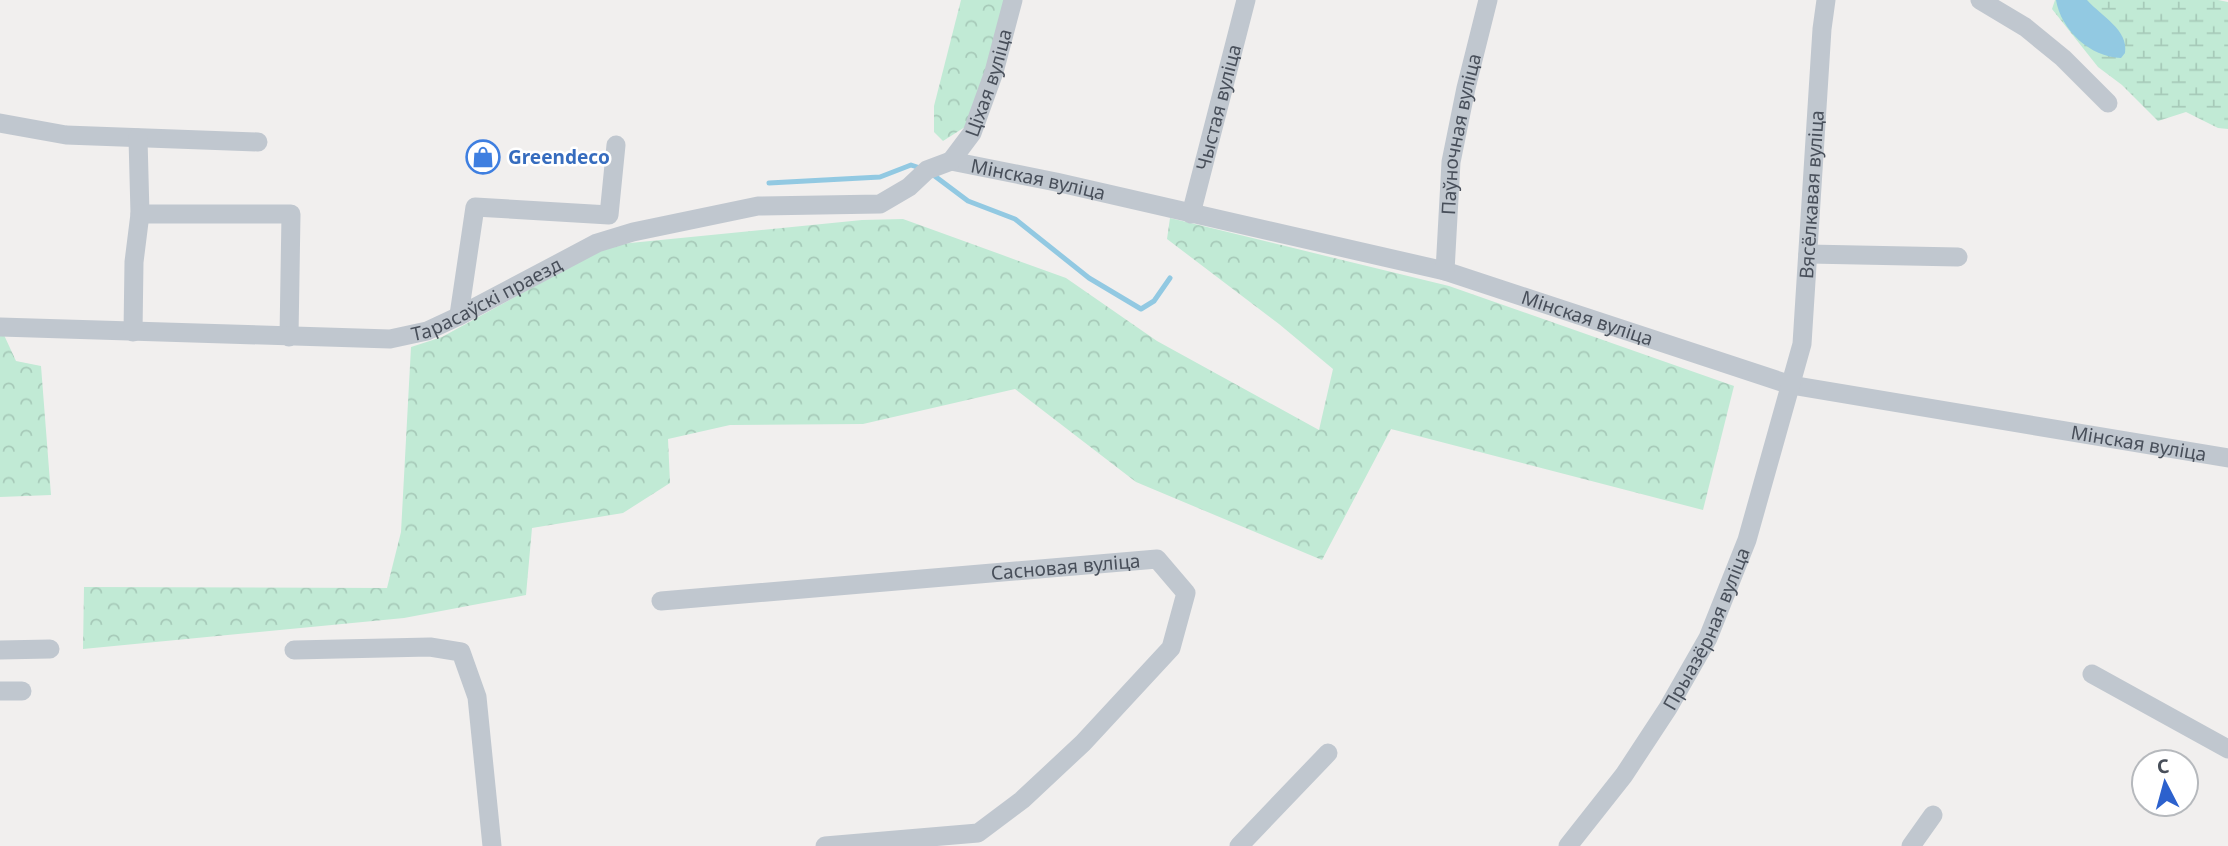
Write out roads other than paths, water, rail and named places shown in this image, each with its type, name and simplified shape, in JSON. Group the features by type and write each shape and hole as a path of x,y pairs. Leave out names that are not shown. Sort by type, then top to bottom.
{"street":[{"name":"Ціхая вуліца","path":"951,161 972,134 994,72 1013,0"},
{"name":"Чыстая вуліца","path":"1191,214 1246,0"},
{"name":"Паўночная вуліца","path":"1445,271 1451,162 1488,0"},
{"name":"Вясёлкавая вуліца","path":"1791,385 1802,344 1826,0"},
{"path":"1980,0 2025,27 2054,50 2108,103"},
{"path":"0,122 66,135 258,142"},
{"path":"133,332 134,262 140,214 138,138"},
{"path":"459,315 475,207 609,215 616,145"},
{"name":"Мінская вуліца","path":"951,161 1056,182 1445,271 1791,385 2228,458"},
{"name":"Тарасаўскі праезд","path":"0,327 390,339 427,331 597,243 633,232 758,206 880,204 909,187 927,170 951,161"},
{"path":"140,214 291,215 289,337"},
{"path":"1808,254 1958,257"},
{"name":"Прыазёрная вуліца","path":"1568,846 1625,775 1708,638 1743,550 1791,385"},
{"name":"Сасновая вуліца","path":"661,601 1157,559 1186,593 1171,649 1083,743 1022,800 978,833 922,842 825,846"},
{"path":"294,650 430,647 461,652 477,697 492,846"},
{"path":"0,650 50,649"},
{"path":"2092,674 2228,749"},
{"path":"0,691 22,691"},
{"path":"1238,846 1328,753"},
{"path":"1911,846 1933,815"}],"water":[{"path":"2056,0 2087,0 2123,37 2125,53 2121,58 2098,53 2079,40 2064,22"}],"waterway":[{"path":"769,183 880,177 911,165 920,168"},
{"path":"932,174 968,201 1015,219 1089,278 1141,309 1154,301 1170,278"}],"place":[{"name":"Greendeco","path":"483,157"}]}
